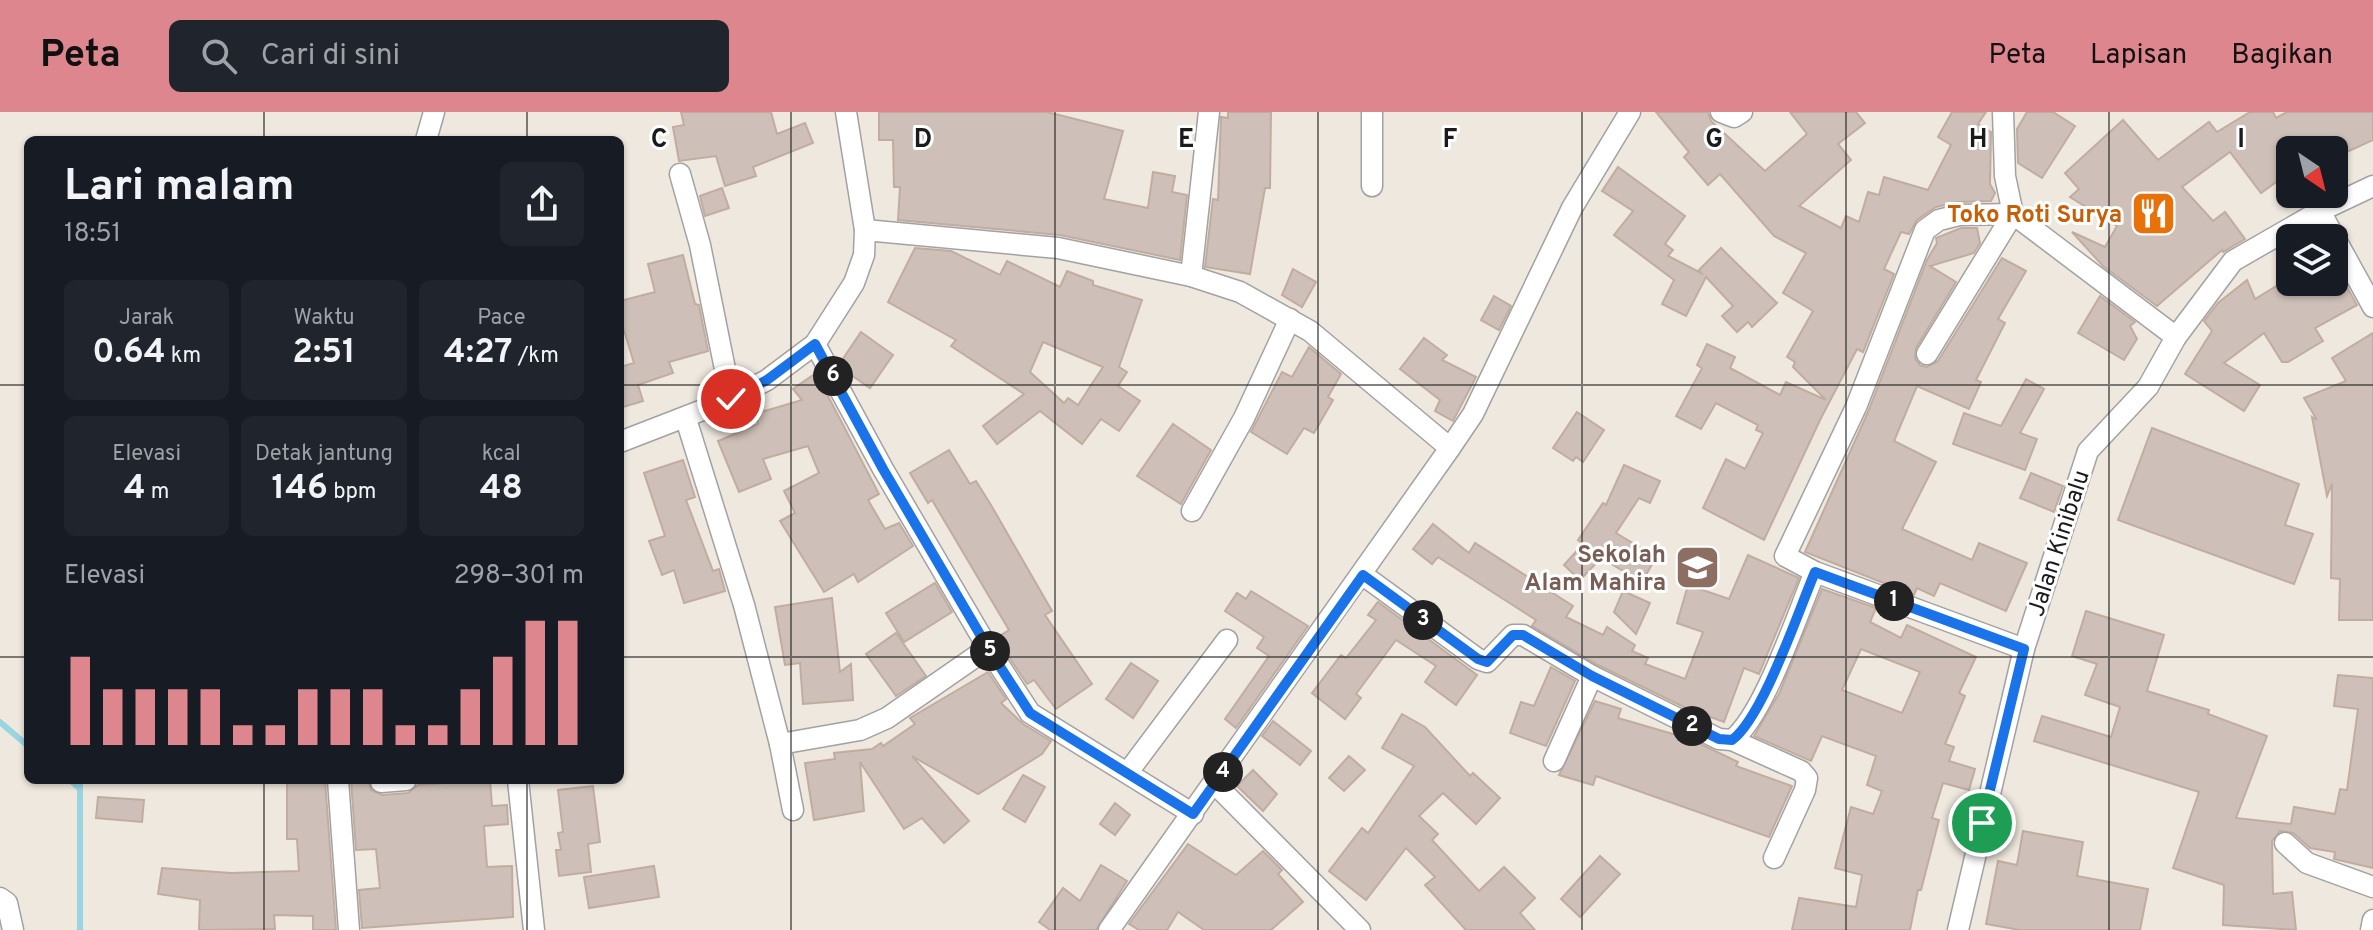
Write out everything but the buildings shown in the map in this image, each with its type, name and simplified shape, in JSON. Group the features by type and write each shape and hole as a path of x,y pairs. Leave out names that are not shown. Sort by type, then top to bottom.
{"street":[{"path":"427,136 434,112"},
{"path":"624,441 731,399 767,380 815,344 854,283 864,255 865,230 846,112"},
{"path":"1191,276 1209,112"},
{"path":"1372,112 1372,186"},
{"path":"1109,930 1189,811 1215,784 1363,575 1446,444 1473,414 1572,208 1630,112"},
{"path":"1721,112 1734,117 1742,112"},
{"path":"1927,354 2013,214 2005,176 2003,112"},
{"path":"680,174 700,245 731,399"},
{"name":"Jalan Kinibalu","path":"1958,930 2024,649 2088,451 2148,387 2176,337 2233,261 2320,211 2373,186"},
{"path":"2320,211 2373,307"},
{"path":"2024,649 1815,572 1787,558 1785,550 1856,407 1925,230 1939,220 1959,215 2013,214 2176,337"},
{"path":"865,230 1058,248 1191,276 1240,292 1290,319 1446,444"},
{"path":"1192,511 1244,418 1290,319"},
{"path":"815,344 988,648 1030,713 1189,811"},
{"path":"686,419 744,605 780,744 793,810"},
{"path":"1732,740 1741,733 1759,701 1815,572"},
{"path":"1363,575 1478,659 1487,662 1513,635 1523,635 1592,676 1719,739 1732,740 1801,771 1807,778 1805,790 1774,858"},
{"path":"1128,772 1227,640"},
{"path":"780,744 860,730 887,718 988,648"},
{"path":"1554,761 1592,676"},
{"path":"338,784 349,930"},
{"path":"518,784 528,929"},
{"path":"1215,784 1360,930"},
{"path":"2285,843 2307,863 2373,887"},
{"path":"0,898 7,903 13,930"},
{"path":"2371,930 2373,920"}],"waterway":[{"path":"0,722 24,743"},
{"path":"74,784 79,788"},
{"path":"80,784 80,930"}],"place":[{"name":"Toko Roti Surya","path":"2153,214"},
{"name":"Sekolah Alam Mahira","path":"1697,568"}],"route":[{"path":"731,399 767,380 815,344 883,469 988,648 1030,713 1193,814 1363,575 1478,659 1487,662 1513,635 1523,635 1592,676 1719,739 1732,740 1741,733 1759,701 1815,572 2024,649 1982,823"}]}
